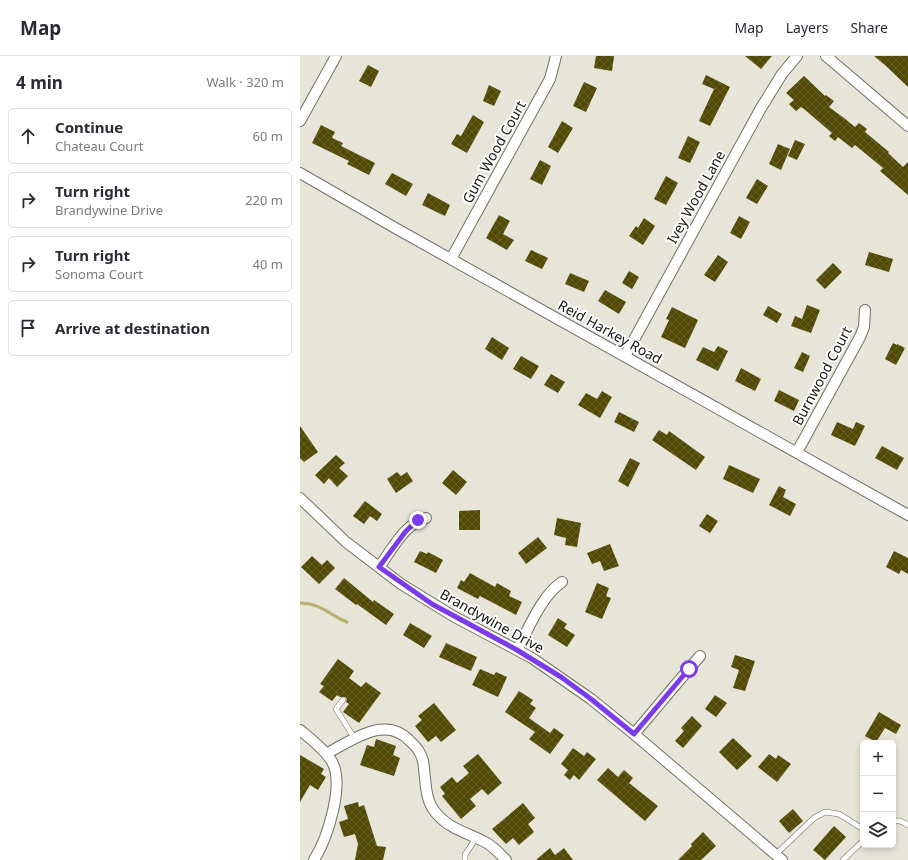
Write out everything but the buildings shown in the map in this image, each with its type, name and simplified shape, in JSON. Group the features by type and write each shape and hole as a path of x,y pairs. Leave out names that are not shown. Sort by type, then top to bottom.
{"street":[{"path":"300,121 336,56"},
{"name":"Gum Wood Court","path":"451,260 550,79 556,56"},
{"name":"Ivey Wood Lane","path":"625,356 767,96 797,56"},
{"path":"826,56 907,123"},
{"name":"Reid Harkey Road","path":"300,173 451,260 908,515"},
{"name":"Burnwood Court","path":"797,452 860,337 864,327 865,310"},
{"name":"Brandywine Drive","path":"300,498 346,542 401,584 438,607 517,650 561,677 591,699 779,857"},
{"path":"379,567 406,531 418,520 426,518"},
{"path":"517,650 548,596 555,586 562,582"},
{"path":"634,734 700,656"},
{"path":"326,754 365,733 382,729 395,730 406,736 417,747 423,759 429,801 434,812 442,820 454,828 487,843 506,860"},
{"path":"300,730 316,743 332,761 336,775 334,810 314,860"}],"lane":[{"path":"343,700 336,709 355,739"},
{"path":"779,857 814,818 825,812 839,814 860,827"},
{"path":"896,821 908,825"},
{"path":"465,860 465,855 476,838"},
{"path":"843,860 860,844"}],"waterway":[{"path":"300,603 319,607 347,622"}],"route":[{"path":"418,520 406,531 379,567 401,584 432,604 532,658 591,699 634,734 689,669"}]}
